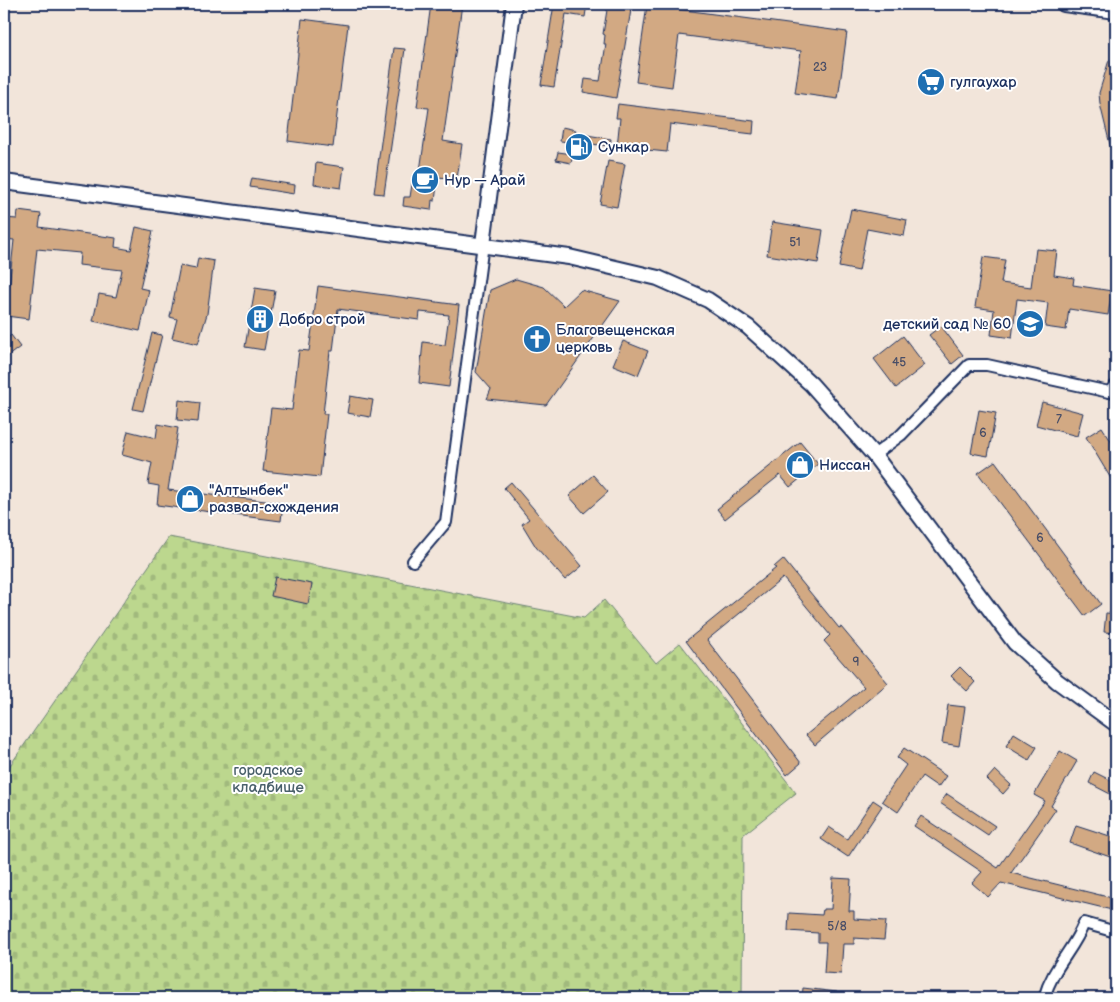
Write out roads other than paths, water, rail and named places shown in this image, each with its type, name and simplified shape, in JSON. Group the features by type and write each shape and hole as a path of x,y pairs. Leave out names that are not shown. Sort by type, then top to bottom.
{"main road":[{"path":"483,244 514,4"},
{"path":"1064,4 1116,11"},
{"path":"4,182 483,244 569,257 658,278 708,300 748,326 811,384 874,455 1015,643 1057,680 1116,724"}],"street":[{"path":"413,561 446,522 483,244"},
{"path":"874,455 901,434 969,365 987,365 1109,392 1116,384"},
{"path":"1044,998 1049,980 1080,934 1084,923 1116,932"}],"place":[{"name":"гулгаухар","path":"931,82"},
{"name":"Сункар","path":"579,147"},
{"name":"Нур — Арай","path":"425,180"},
{"name":"Добро строй","path":"260,319"},
{"name":"детский сад № 60","path":"1030,324"},
{"name":"Благовещенская церковь","path":"537,339"},
{"name":"Ниссан","path":"800,465"},
{"name":"\"Алтынбек\" развал-схождения","path":"190,499"}],"park label":[{"name":"городское кладбище","path":"268,778"}]}
